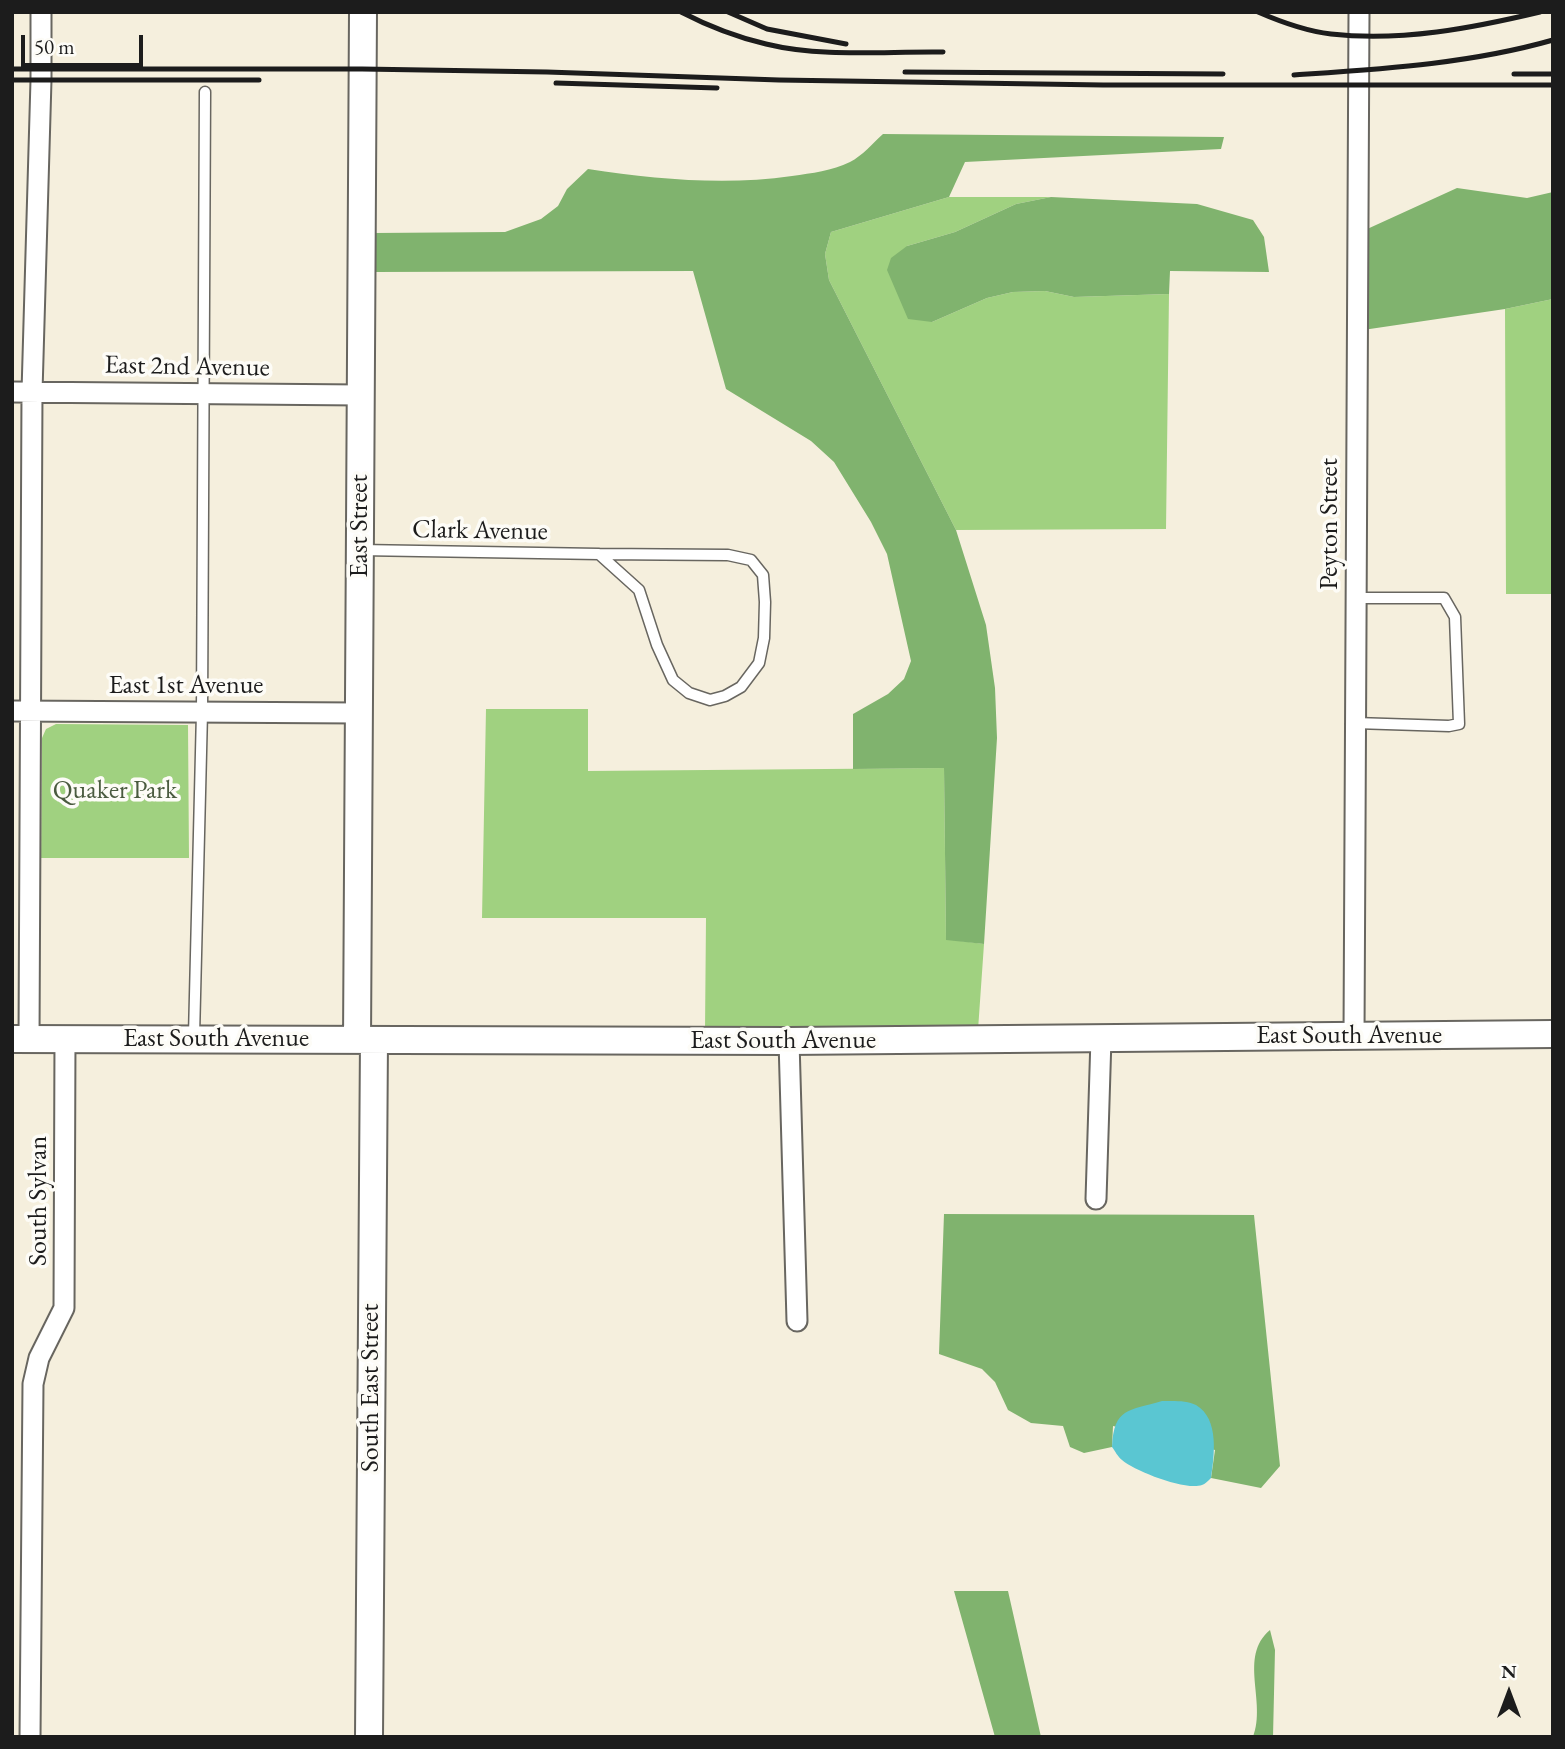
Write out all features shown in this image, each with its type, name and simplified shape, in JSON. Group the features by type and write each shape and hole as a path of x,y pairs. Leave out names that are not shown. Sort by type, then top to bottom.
{"street":[{"path":"21,1038 22,392 41,80 41,12"},
{"name":"East Street","path":"363,12 359,713 366,1040"},
{"name":"Peyton Street","path":"1354,1036 1359,12"},
{"name":"East 2nd Avenue","path":"22,392 361,395"},
{"name":"East 1st Avenue","path":"22,711 359,713"},
{"name":"East South Avenue","path":"21,1038 789,1041 1553,1034"},
{"name":"South Sylvan","path":"30,1737 33,1384 39,1358 59,1321 65,1296 65,1038"},
{"path":"1096,1199 1101,1038"},
{"name":"South East Street","path":"366,1040 369,1737"},
{"path":"789,1041 797,1321"}],"lane":[{"path":"194,1040 202,712 205,92"},
{"name":"Clark Avenue","path":"360,550 728,555 751,560 763,575 764,638 759,663 741,687 725,696 710,700 689,693 673,680 657,645 639,590 599,554"},
{"path":"1355,723 1458,724 1459,693 1455,617 1444,598 1356,598"}],"green space":[{"path":"883,134 1224,137 1221,149 965,162 949,197 831,232 825,254 829,280 956,530 986,625 995,688 997,738 984,944 946,940 944,768 853,769 853,714 888,694 904,679 911,661 887,554 871,522 834,462 811,441 726,389 693,271 374,272 374,233 505,232 541,219 558,206 567,189 588,169 639,176 715,181 792,176 829,170 850,162"},
{"path":"1457,188 1527,198 1553,192 1553,299 1505,309 1363,330 1365,230"},
{"path":"949,197 1051,197 1016,204 955,232 907,246 932,322 987,298 1013,292 1045,291 1074,297 1169,294 1166,529 956,530 829,280 825,254 831,232"},
{"path":"1051,197 1197,204 1253,220 1264,237 1269,272 1170,271 1169,294 1074,297 1045,291 1013,292 987,298 932,322 908,319 887,270 891,258 907,246 955,232 1016,204"},
{"path":"1553,299 1553,594 1506,594 1505,309"},
{"path":"486,709 588,709 588,771 944,768 946,939 984,944 978,1030 705,1030 706,918 482,918"},
{"name":"Quaker Park","path":"56,724 188,725 189,858 41,858 42,738 46,729"},
{"path":"944,1214 1254,1215 1280,1466 1261,1488 1211,1478 1215,1450 1113,1426 1112,1447 1084,1453 1070,1447 1063,1426 1031,1423 1008,1410 995,1382 982,1369 939,1354"},
{"path":"954,1591 1008,1591 1041,1737 995,1737"},
{"path":"1270,1630 1275,1650 1273,1737 1253,1737 1257,1709 1254,1666 1256,1653"}],"water":[{"path":"1162,1401 1192,1403 1204,1411 1209,1419 1214,1439 1213,1460 1211,1478 1203,1485 1173,1483 1149,1474 1122,1460 1112,1447 1116,1424 1125,1413"}],"railway":[{"path":"681,12 733,34 788,48 854,53 943,52"},
{"path":"728,12 767,29 846,44"},
{"path":"1258,12 1293,26 1321,33 1357,36 1437,32 1540,12"},
{"path":"1294,75 1457,60 1553,40"},
{"path":"12,69 362,69 1103,85 1553,85"},
{"path":"905,72 1223,74"},
{"path":"1514,74 1553,74"},
{"path":"12,80 259,80"},
{"path":"556,83 717,88"}]}
